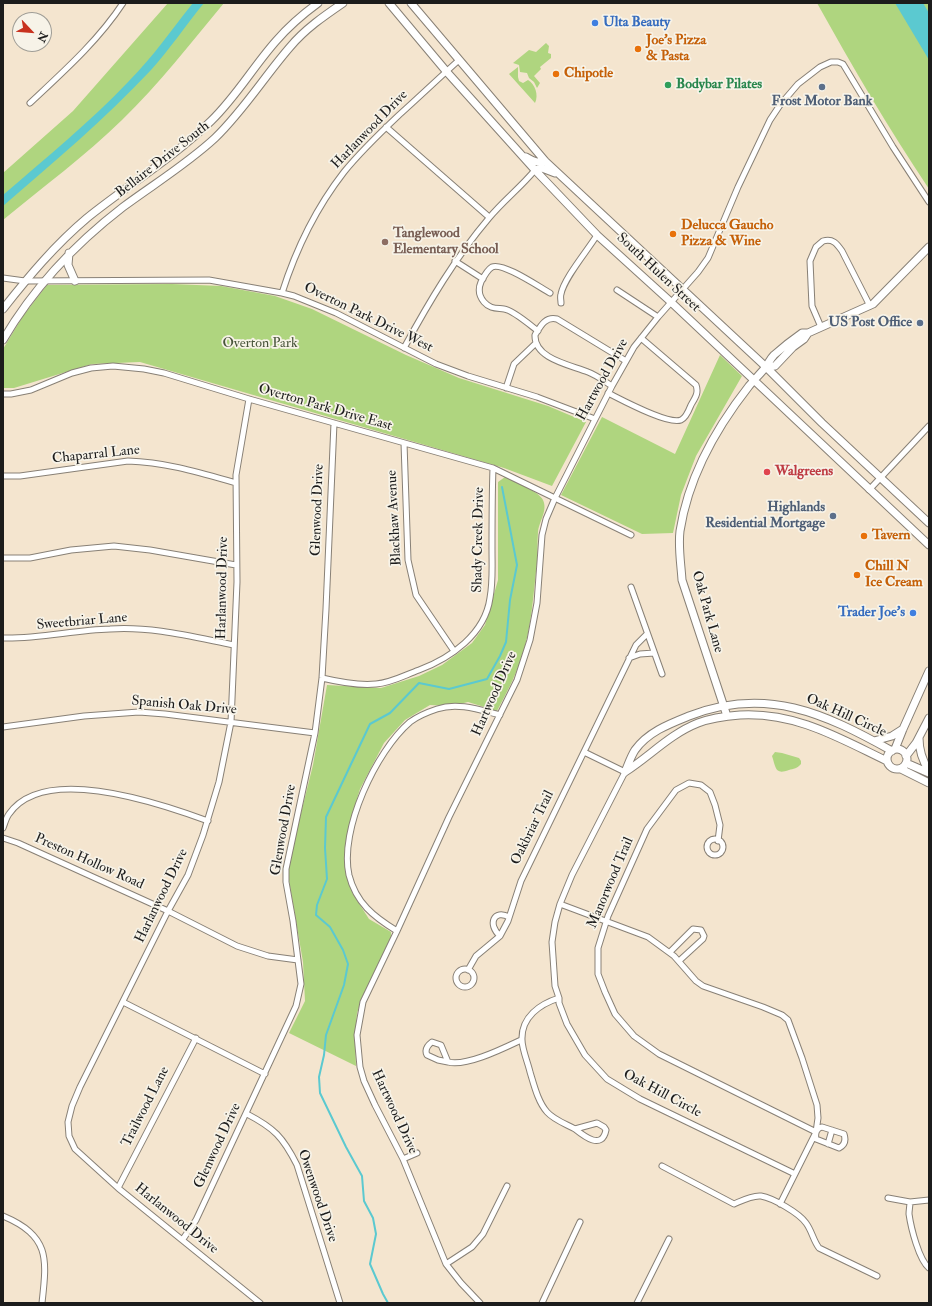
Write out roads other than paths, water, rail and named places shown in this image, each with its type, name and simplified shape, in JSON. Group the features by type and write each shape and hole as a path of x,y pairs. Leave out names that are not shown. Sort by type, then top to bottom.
{"main road":[{"name":"Bellaire Drive South","path":"3,308 25,281 67,236 88,218 190,140 225,108 267,52 285,31 318,3"},
{"name":"Bellaire Drive South","path":"3,340 18,315 44,280 69,254 100,225 192,157 215,138 235,116 295,41 315,22 343,3"},
{"name":"South Hulen Street","path":"389,3 446,71 535,170 597,235 672,302 929,545"},
{"name":"South Hulen Street","path":"411,3 545,161 766,367 880,478 929,522"},
{"path":"285,31 295,41"},
{"path":"225,108 235,116"},
{"path":"521,154 536,162 540,163 545,161"},
{"path":"535,170 542,168 562,177"},
{"path":"118,195 125,206"},
{"name":"Oak Park Lane","path":"727,716 682,580 680,557 680,533 687,501 706,455 724,421 754,380 766,367 775,366 793,347 804,339 808,333 870,306 877,301 929,248"},
{"path":"69,254 68,264 75,280"},
{"path":"929,671 893,750 887,757 889,766 897,770 905,762 929,718"},
{"name":"Oak Hill Circle","path":"625,772 636,750 651,735 665,725 694,714 724,706 758,702 793,707 820,715 893,750"},
{"name":"Oak Hill Circle","path":"625,772 642,761 674,736 699,722 727,716 753,714 769,715 800,721 887,761"},
{"path":"874,741 892,736 903,729"},
{"path":"919,737 921,758 929,772"},
{"path":"893,750 902,750 905,762 929,783"},
{"path":"905,762 929,772"}],"street":[{"path":"30,103 98,35 123,3"},
{"name":"Harlanwood Drive","path":"282,293 293,260 301,242 323,202 345,171 368,145 459,60"},
{"name":"Hartwood Drive","path":"480,1303 446,1264 403,1159 374,1106 364,1082 360,1067 357,1035 363,1002 398,931 449,817 517,680 530,640 537,603 542,535 546,519 608,393 626,361 641,338 658,317 683,291 708,258 738,187 770,120 793,89 812,73 828,63 838,62 846,66 893,146 929,202"},
{"path":"386,128 489,217"},
{"path":"404,348 439,285 455,261 489,217 524,183 535,170"},
{"path":"561,303 561,295 565,283 590,248 597,235"},
{"path":"821,327 812,306 810,261 816,247 823,241 833,241 842,251 870,306"},
{"path":"455,261 483,279"},
{"path":"538,330 508,310 495,309 486,304 482,299 479,289 488,270 492,267 500,267 505,268 550,294"},
{"name":"Overton Park Drive West","path":"3,278 25,281 209,280 282,293 294,296 336,313 436,364 537,397 595,419"},
{"path":"617,290 658,317"},
{"path":"612,386 589,372 562,364 544,353 536,343 535,336 538,330 544,321 552,318 560,321 626,361"},
{"path":"608,393 663,418 681,420 685,417 698,393 696,385 641,338"},
{"path":"506,388 514,364 536,343"},
{"name":"Overton Park Drive East","path":"3,394 31,390 72,373 91,368 113,366 164,372 249,399 493,468 631,535"},
{"name":"Harlanwood Drive","path":"249,399 236,483 234,645 230,722 221,776 208,821 188,875 168,911 80,1087 72,1106 68,1122 69,1136 75,1149 118,1188 183,1239 260,1303"},
{"name":"Glenwood Drive","path":"183,1239 196,1220 247,1114 296,1006 301,984 293,921 286,882 286,870 314,733 322,678 334,423"},
{"path":"870,490 929,426"},
{"name":"Blackhaw Avenue","path":"404,443 408,560 411,578 416,595 454,651"},
{"name":"Chaparral Lane","path":"3,476 20,476 128,461 141,461 181,468 236,483"},
{"name":"Shady Creek Drive","path":"322,678 357,684 377,684 427,667 454,651 470,639 484,618 490,599 492,586 493,468"},
{"path":"3,558 30,558 71,550 114,546 150,550 236,565"},
{"path":"631,587 662,674"},
{"name":"Sweetbriar Lane","path":"3,638 28,638 110,629 124,629 168,633 234,645"},
{"name":"Oakbriar Trail","path":"468,970 476,956 500,936 510,917 521,881 629,658 636,645 647,634"},
{"path":"629,658 640,654 654,653"},
{"path":"398,931 378,919 370,912 358,896 350,876 347,863 348,842 355,816 368,783 389,747 403,729 420,716 438,708 451,706 467,707 500,715"},
{"name":"Spanish Oak Drive","path":"3,727 84,716 139,712 166,714 314,733"},
{"path":"584,752 625,772"},
{"name":"Oak Hill Circle","path":"625,772 572,875 560,904 555,922 552,942 555,986 559,1003 567,1024 585,1055 607,1079 640,1099 795,1174"},
{"name":"Manorwood Trail","path":"718,840 720,825 710,792 701,784 689,784 676,790 647,829 606,921 598,948 598,974 604,992 615,1014 634,1036 659,1054 816,1132 816,1139 828,1144"},
{"path":"3,828 8,814 17,805 29,797 41,792 58,790 94,790 146,800 171,807 208,821"},
{"name":"Preston Hollow Road","path":"3,838 18,843 168,911 237,946 268,956 298,960"},
{"path":"560,904 648,937 670,952 696,981 703,986 763,1007 782,1015 788,1020 817,1105 818,1118 816,1132 780,1204"},
{"path":"500,936 492,926 493,921 500,914 510,917"},
{"path":"670,952 693,929 701,930 704,936 703,939 679,961"},
{"path":"559,998 538,1007 532,1012 524,1026 522,1040 532,1079 545,1110 553,1117 592,1140 601,1139 606,1130 597,1123 575,1129"},
{"path":"123,1002 265,1074"},
{"name":"Trailwood Lane","path":"118,1188 196,1038"},
{"path":"448,1062 441,1045 432,1042 428,1045 426,1053 428,1056 448,1062 459,1063 479,1058 522,1040"},
{"name":"Owenwood Drive","path":"247,1114 277,1133 288,1147 297,1164 340,1303"},
{"path":"816,1132 822,1127 832,1130 844,1134 845,1142 839,1148 828,1144 832,1130"},
{"path":"403,1159 417,1153"},
{"path":"662,1166 734,1204 760,1196 780,1204 793,1211 804,1220 814,1242 819,1248 877,1276"},
{"path":"446,1264 472,1248 483,1234 507,1186"},
{"path":"888,1198 910,1202 929,1200"},
{"path":"910,1202 909,1214 914,1234 923,1262 929,1268"},
{"path":"3,1216 15,1221 29,1230 40,1244 45,1268 42,1303"},
{"path":"542,1303 580,1222"},
{"path":"637,1303 669,1239"}],"water":[{"path":"193,3 204,3 151,70 134,88 60,157 3,206 3,195 68,140 138,72"},
{"path":"895,3 923,3 929,13 929,60"}],"waterway":[{"path":"388,1303 370,1264 376,1234 373,1218 364,1201 362,1176 320,1093 319,1077 324,1055 326,1035 344,985 348,964 343,950 330,927 316,915 317,905 327,879 325,848 326,817 370,724 390,713 419,683 449,689 487,679 500,656 506,642 510,600 517,565 502,487"}],"place":[{"name":"Ulta Beauty","path":"595,23"},
{"name":"Joe's Pizza & Pasta","path":"638,49"},
{"name":"Chipotle","path":"556,74"},
{"name":"Bodybar Pilates","path":"668,85"},
{"name":"Frost Motor Bank","path":"822,87"},
{"name":"Delucca Gaucho Pizza & Wine","path":"673,234"},
{"name":"Tanglewood Elementary School","path":"385,242"},
{"name":"US Post Office","path":"920,323"},
{"name":"Walgreens","path":"767,472"},
{"name":"Highlands Residential Mortgage","path":"833,516"},
{"name":"Tavern","path":"864,536"},
{"name":"Chill N Ice Cream","path":"857,575"},
{"name":"Trader Joe's","path":"913,613"}],"park label":[{"name":"Overton Park","path":"260,344"}]}
